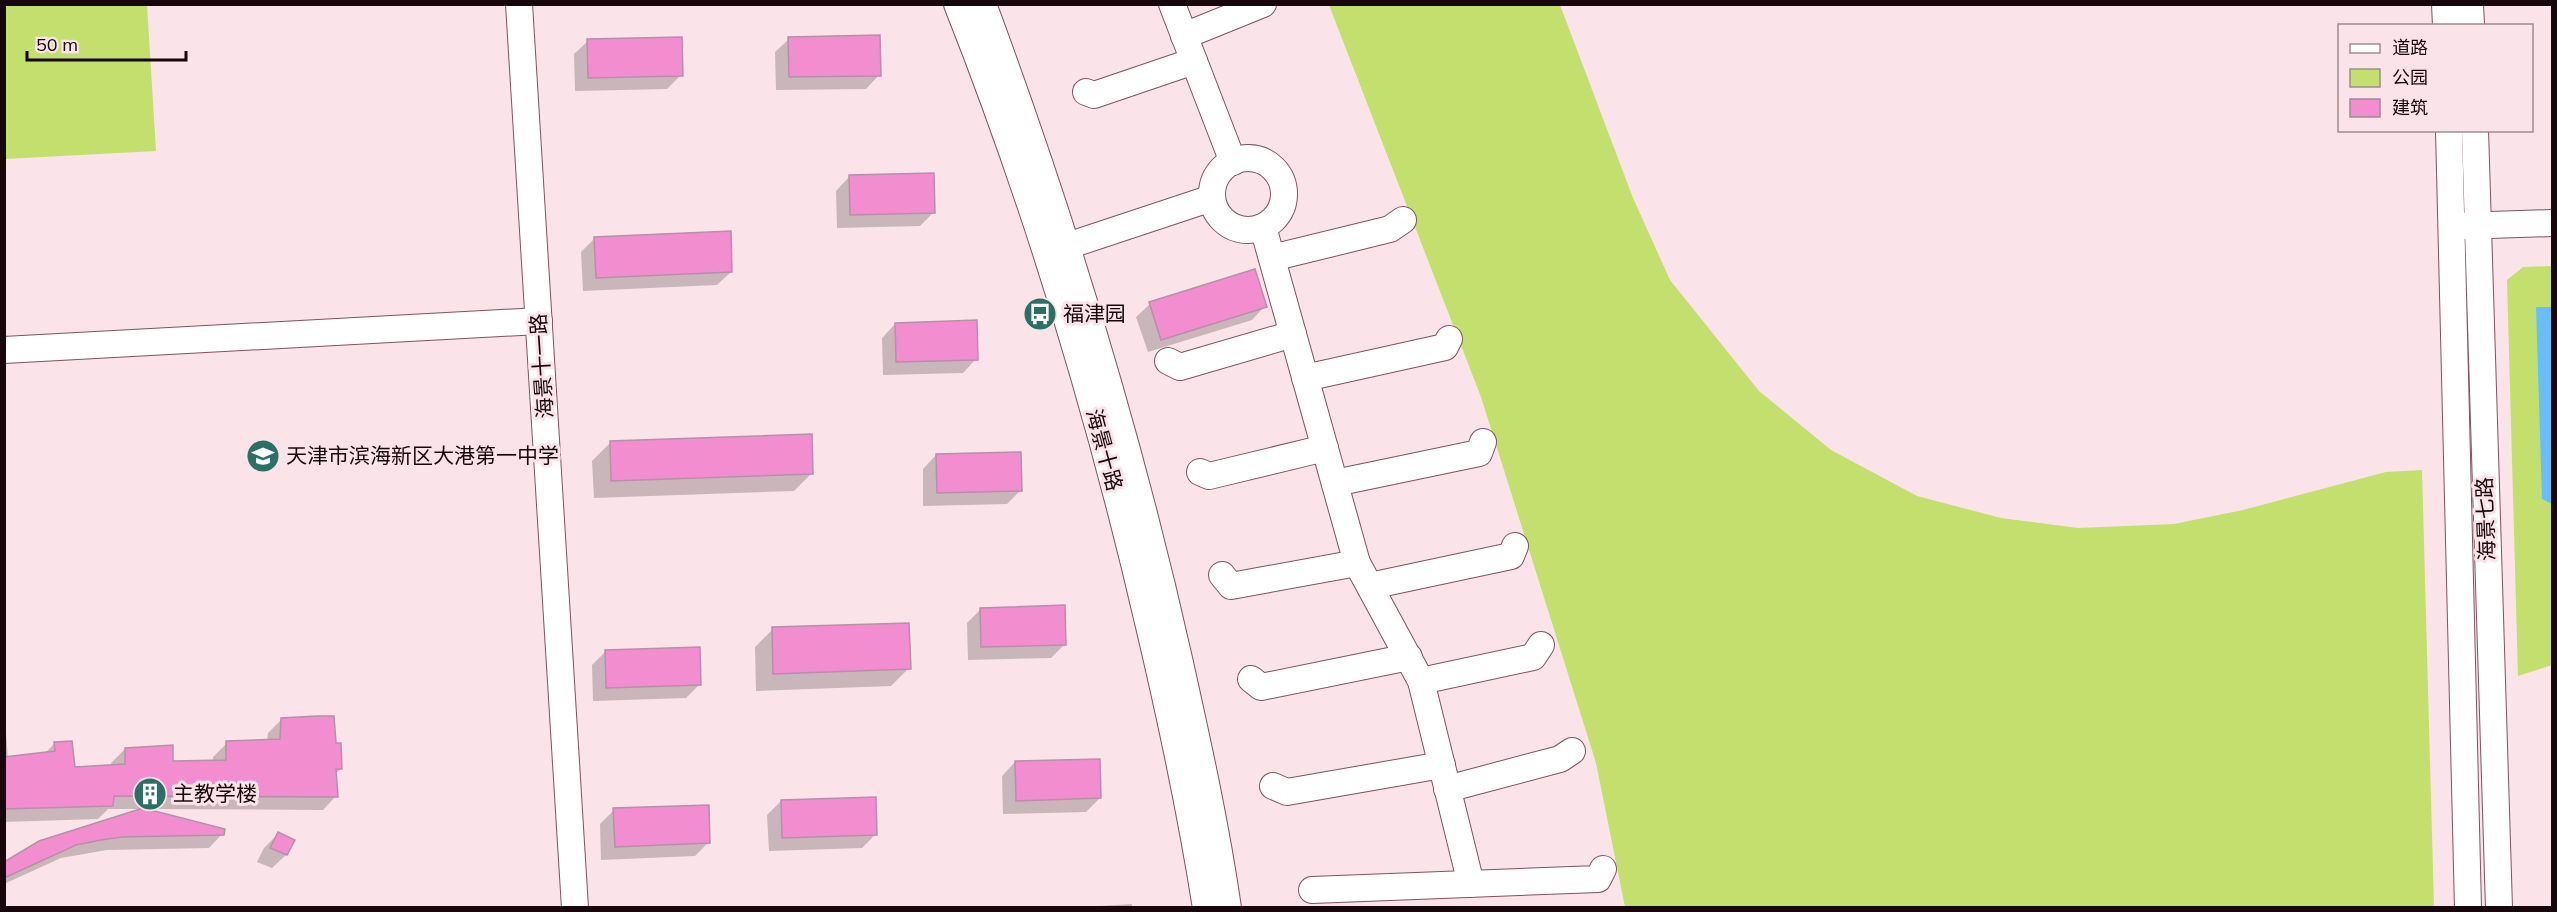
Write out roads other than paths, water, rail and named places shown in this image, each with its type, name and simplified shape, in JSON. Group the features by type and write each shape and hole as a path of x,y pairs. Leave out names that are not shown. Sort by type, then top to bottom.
{"street":[{"name":"海景十一路","path":"519,4 575,908"},
{"name":"海景十路","path":"957,4 1057,249 1118,417 1156,558 1213,815 1228,908"},
{"name":"海景十路","path":"983,4 1057,249 1094,410 1143,598 1180,762 1206,908"},
{"path":"1172,4 1233,162"},
{"path":"1184,36 1263,4"},
{"path":"2445,4 2446,24"},
{"path":"2470,4 2471,24"},
{"path":"1086,92 1094,95 1194,61"},
{"name":"海景七路","path":"2449,132 2468,908"},
{"name":"海景七路","path":"2475,132 2499,908"},
{"path":"1255,159 1274,170 1280,179 1283,201 1279,212 1263,227 1241,229 1221,219 1212,198 1212,187 1216,177 1233,162 1255,159"},
{"path":"1057,249 1212,198"},
{"path":"1272,258 1390,230 1403,220"},
{"path":"2451,226 2553,223"},
{"path":"1263,227 1357,563 1421,681 1471,884"},
{"path":"4,350 539,321"},
{"path":"1168,361 1180,367 1293,334"},
{"path":"1305,378 1444,347 1449,339"},
{"path":"1335,483 1479,453 1483,442"},
{"path":"1200,472 1209,476 1325,448"},
{"path":"1370,586 1511,556 1515,546"},
{"path":"1222,575 1231,586 1357,563"},
{"path":"1421,681 1533,657 1541,645"},
{"path":"1251,679 1261,687 1409,657"},
{"path":"1273,786 1287,792 1445,777 1560,759 1572,751"},
{"path":"1312,890 1598,879 1603,868"}],"water":[{"path":"2536,307 2552,307 2552,504 2542,499"}],"place":[{"name":"福津园","path":"1040,314"},
{"name":"天津市滨海新区大港第一中学","path":"263,456"},
{"name":"主教学楼","path":"150,794"}]}
